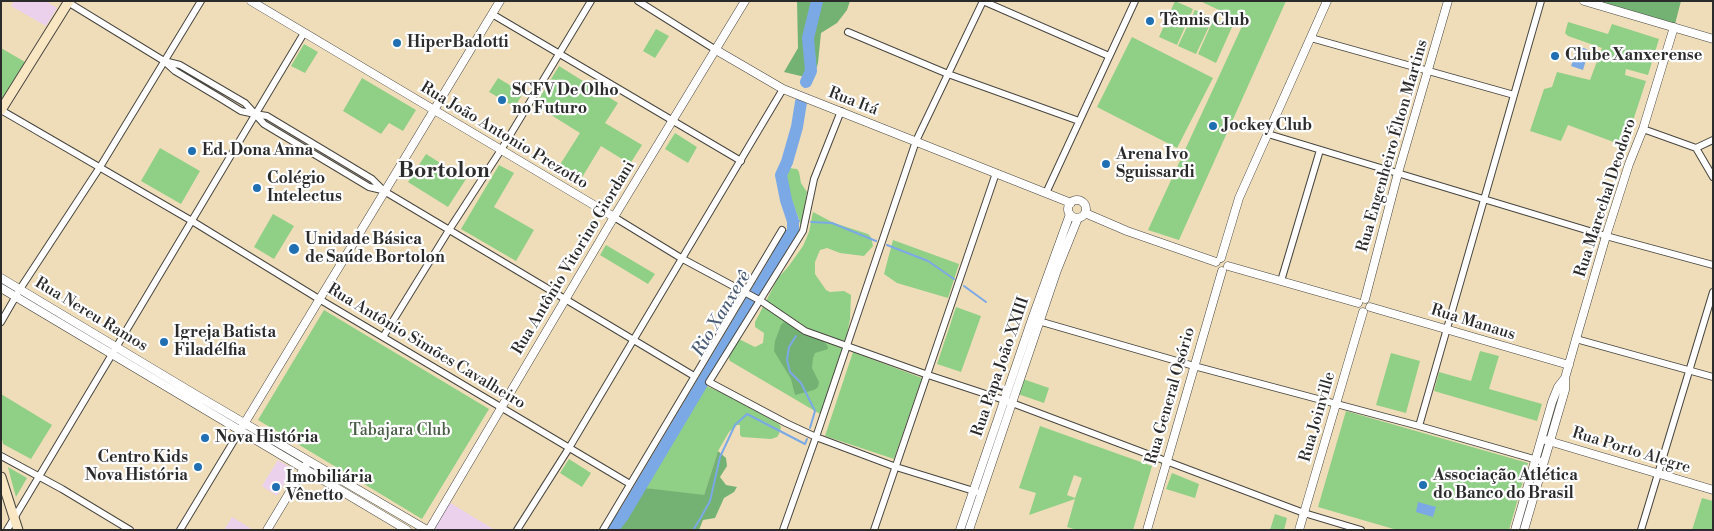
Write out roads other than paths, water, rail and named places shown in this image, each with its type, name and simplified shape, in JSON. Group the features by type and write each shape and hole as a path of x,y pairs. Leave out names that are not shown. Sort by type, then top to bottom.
{"main road":[{"path":"1,110 67,2"},
{"path":"1,477 18,530"}],"street":[{"path":"1,322 100,167 201,1"},
{"name":"Rua João Antonio Prezotto","path":"252,1 681,258 758,299 804,331 1004,400 1304,513 1361,530"},
{"path":"180,530 500,1"},
{"path":"383,337 501,150 591,1"},
{"name":"Rua Itá","path":"638,1 783,89 1071,203 1076,200 1081,201 1086,208 1077,215"},
{"name":"Rua Antônio Vitorino Giordani","path":"426,530 745,1"},
{"path":"783,530 916,141 983,1 1109,56"},
{"path":"1046,193 1135,1"},
{"path":"1327,1 1239,198 1217,268 1225,268 1281,281 1361,301 1369,303 1367,309 1358,309 1361,301"},
{"name":"Rua Engenheiro Élton Martins","path":"1361,301 1448,1"},
{"path":"1419,426 1541,1"},
{"path":"1584,1 1713,39"},
{"path":"67,2 242,111 267,116 294,132 372,179 384,191 694,376"},
{"path":"492,14 741,161"},
{"name":"Rua Marechal Deodoro","path":"1524,530 1561,405 1565,390 1565,378 1606,236 1629,164 1643,130 1674,27"},
{"path":"848,32 948,74 1079,121"},
{"path":"7,530 38,475 304,33"},
{"path":"1311,38 1514,95"},
{"path":"164,61 180,65 225,91 245,103 264,124 369,187 384,191"},
{"path":"197,84 201,78"},
{"path":"517,530 783,89"},
{"path":"220,98 225,91"},
{"name":"Rua Antônio Simões Cavalheiro","path":"1,110 192,221 319,300 630,484"},
{"path":"841,111 814,179 803,231 758,299 709,382 816,437 896,467 977,492"},
{"path":"1643,130 1696,148 1713,177"},
{"path":"289,139 294,132"},
{"path":"1268,134 1606,236 1713,265"},
{"path":"1696,148 1713,140"},
{"path":"318,156 322,149"},
{"path":"1281,281 1320,150"},
{"path":"345,172 349,165"},
{"path":"874,530 996,173"},
{"name":"Rua Papa João XXIII","path":"995,440 1004,400 1021,350 1036,320 1054,268 1077,215 1068,208 1071,203"},
{"path":"1077,215 1219,260"},
{"path":"603,530 782,230"},
{"name":"Rua General Osório","path":"1147,530 1194,366 1225,268"},
{"name":"Rua Nereu Ramos","path":"1,278 44,314 114,350 243,426 407,530"},
{"name":"Rua Nereu Ramos","path":"1,288 49,306 79,324 114,350"},
{"path":"1641,530 1713,292"},
{"path":"44,314 49,306"},
{"name":"Rua Manaus","path":"1367,309 1446,329 1569,365"},
{"name":"Rua Joinville","path":"1299,530 1336,403 1367,309"},
{"path":"1036,320 1194,366 1336,403 1544,462"},
{"name":"Rua Papa João XXIII","path":"960,530 969,516 995,440 1012,403 1030,352 1036,320"},
{"path":"74,331 79,324"},
{"path":"1576,338 1713,377"},
{"path":"1021,350 1030,352"},
{"name":"Rua Marechal Deodoro","path":"1515,530 1552,402 1558,387 1565,378"},
{"path":"1552,402 1561,405"},
{"name":"Rua Porto Alegre","path":"1542,439 1713,490"},
{"path":"1,456 38,475 130,530"},
{"path":"267,530 306,465"},
{"name":"Rua Nereu Ramos","path":"306,465 350,486 426,530"},
{"path":"346,493 350,486"},
{"path":"1524,499 1533,501"},
{"path":"384,516 389,508"},
{"name":"Rua Papa João XXIII","path":"969,516 969,530"}],"water":[{"path":"1578,46 1589,50 1583,70 1571,66"},
{"path":"1418,502 1436,507 1433,517 1416,512"}],"waterway":[{"name":"Rio Xanxerê","path":"806,82 811,71 808,38 817,1"},
{"name":"Rio Xanxerê","path":"612,530 623,516 778,256 782,246 793,231 793,221 781,175 787,162 797,127 801,102"},
{"name":"Rio Xanxerê","path":"793,221 799,221"},
{"path":"811,222 832,223 876,241"},
{"path":"887,245 928,261 954,279"},
{"path":"964,286 986,302"},
{"path":"796,336 789,347 787,360 790,372 801,383 815,411 810,428"},
{"path":"693,530 710,501 720,457 735,425 747,414 805,444 807,439"}],"place":[{"name":"Tênnis Club","path":"1150,21"},
{"name":"HiperBadotti","path":"397,43"},
{"name":"Clube Xanxerense","path":"1555,56"},
{"name":"SCFV De Olho no Futuro","path":"502,100"},
{"name":"Jockey Club","path":"1213,126"},
{"name":"Ed. Dona Anna","path":"192,151"},
{"name":"Arena Ivo Sguissardi","path":"1106,164"},
{"name":"Colégio Intelectus","path":"257,188"},
{"name":"Unidade Básica de Saúde Bortolon","path":"294,249"},
{"name":"Igreja Batista Filadélfia","path":"164,342"},
{"name":"Nova História","path":"205,438"},
{"name":"Centro Kids Nova História","path":"198,467"},
{"name":"Associação Atlética do Banco do Brasil","path":"1423,485"},
{"name":"Imobiliária Vênetto","path":"276,487"}],"district":[{"name":"Bortolon","path":"444,172"}],"park label":[{"name":"Tabajara Club","path":"400,431"}]}
